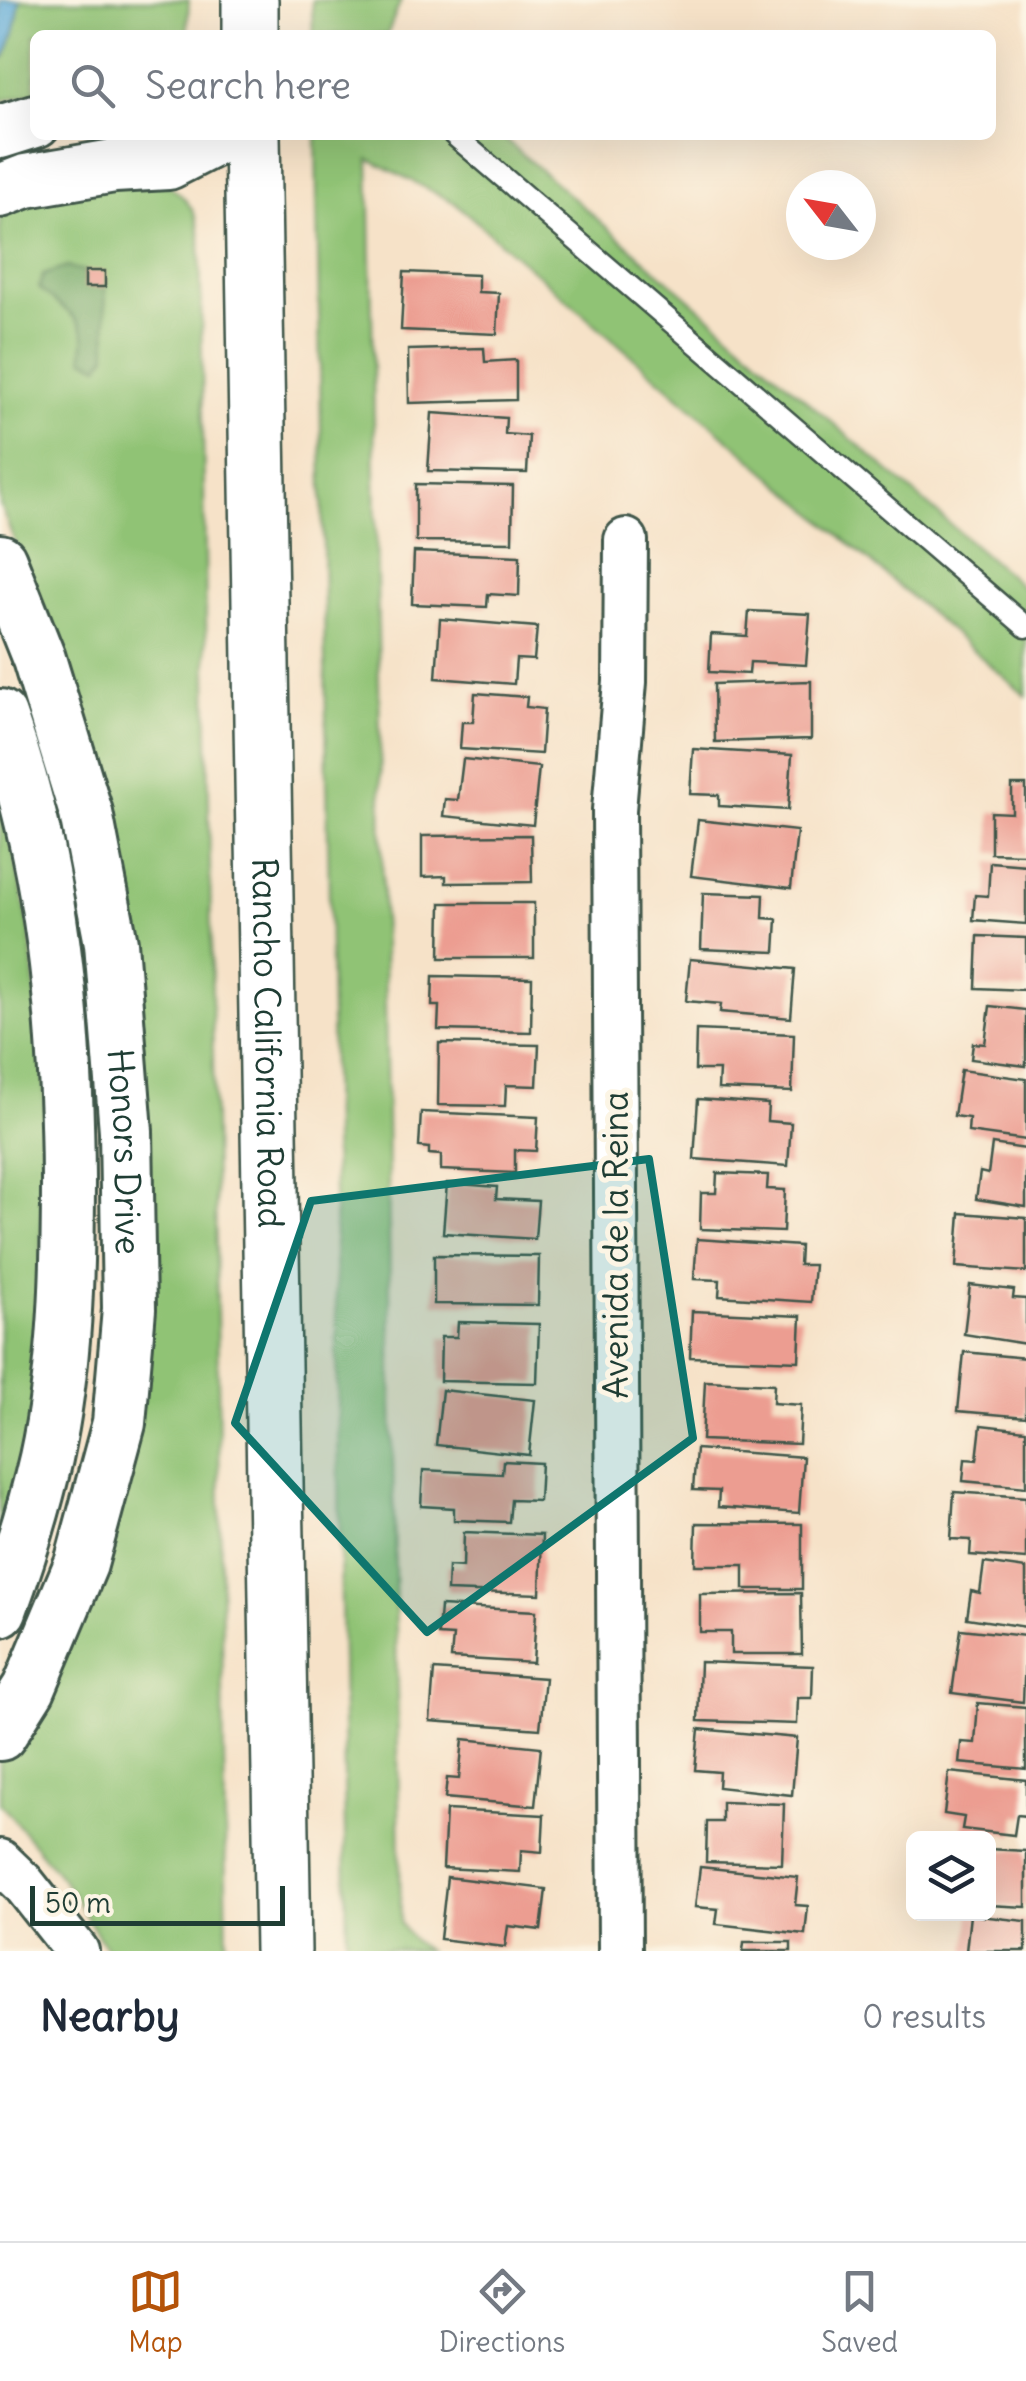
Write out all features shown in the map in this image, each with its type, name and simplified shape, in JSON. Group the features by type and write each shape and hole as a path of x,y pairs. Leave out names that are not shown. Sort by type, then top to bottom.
{"main road":[{"name":"Rancho California Road","path":"252,140 283,1951"}],"street":[{"path":"0,132 30,123"},
{"path":"0,191 26,181 114,166 168,164 213,140"},
{"name":"Avenida de la Reina","path":"620,1951 614,810 625,682 626,540"},
{"name":"Honors Drive","path":"0,561 39,659 86,813 111,943 126,1131 128,1309 119,1423 81,1564 29,1688 0,1734"},
{"name":"Honors Drive","path":"0,716 14,755 41,864 56,959 65,1057 68,1216 66,1321 46,1457 0,1610"},
{"path":"0,1861 23,1883 77,1951"}],"lane":[{"path":"460,140 1026,626"}],"highlighted area":[{"path":"649,1159 693,1438 427,1632 235,1423 311,1201"}],"green space":[{"path":"20,0 189,0 187,30 30,30 30,94 0,101 0,62 6,56"},
{"path":"312,0 401,0 389,30 313,30"},
{"path":"316,140 506,140 1026,590 1026,696 455,203 369,159 401,1924 427,1951 347,1948"},
{"path":"157,178 186,201 200,236 227,1951 108,1951 64,1881 0,1803 0,1760 137,1416 72,685 0,505 0,204"},
{"path":"67,267 85,271 86,286 105,287 107,354 100,366 84,359 84,335 78,322 39,288 43,275"},
{"path":"0,789 30,930 45,1085 39,1393 0,1531"}],"water":[{"path":"0,0 20,0 12,41 0,62"}],"building":[{"path":"85,271 105,271 105,287 85,287"},
{"path":"404,272 478,275 478,292 499,293 497,334 401,330"},
{"path":"484,348 485,362 516,360 516,400 409,403 408,350"},
{"path":"432,413 506,418 505,434 529,436 527,473 428,471"},
{"path":"416,484 513,486 512,542 416,541"},
{"path":"414,552 520,556 519,596 488,594 487,607 412,604"},
{"path":"749,611 810,614 806,665 750,662 749,674 709,672 711,634 747,636"},
{"path":"440,619 537,627 534,660 516,659 514,684 436,678"},
{"path":"811,681 811,739 715,742 714,684"},
{"path":"475,693 527,697 526,707 544,709 541,754 460,749 462,722 473,722"},
{"path":"693,749 792,755 788,810 719,806 719,795 690,794"},
{"path":"463,759 539,767 533,825 443,816 445,799 458,800"},
{"path":"1012,785 1026,785 1026,854 991,853 991,812 1012,813"},
{"path":"698,820 797,831 791,888 691,876"},
{"path":"531,835 532,882 446,883 446,876 422,877 422,836"},
{"path":"990,862 1026,865 1026,924 973,920 975,895 988,896"},
{"path":"703,893 764,895 763,918 777,919 775,952 701,949"},
{"path":"441,903 534,903 534,958 440,958"},
{"path":"978,936 1026,938 1026,990 976,988"},
{"path":"690,959 795,969 791,1018 720,1012 721,1004 686,1001"},
{"path":"433,976 532,978 531,1032 438,1030 439,1006 432,1006"},
{"path":"990,1006 1026,1010 1026,1066 971,1059 973,1043 985,1044"},
{"path":"696,1030 794,1034 792,1092 718,1089 719,1070 695,1070"},
{"path":"439,1043 539,1045 537,1086 506,1085 505,1106 438,1105"},
{"path":"961,1070 1026,1079 1026,1140 968,1132 969,1118 954,1116"},
{"path":"698,1099 768,1104 767,1121 791,1123 788,1166 694,1159"},
{"path":"421,1112 538,1117 536,1151 515,1150 515,1173 441,1170 441,1155 429,1154 429,1148 419,1147"},
{"path":"992,1144 1026,1149 1026,1207 976,1199 980,1172 988,1174"},
{"path":"717,1173 768,1175 767,1189 785,1190 783,1232 700,1229 701,1193 716,1193"},
{"path":"447,1183 497,1187 496,1199 538,1201 535,1239 443,1233"},
{"path":"960,1213 1026,1218 1026,1272 956,1267"},
{"path":"697,1239 800,1246 799,1265 814,1265 811,1302 719,1296 720,1280 694,1279"},
{"path":"434,1255 539,1256 538,1305 434,1304"},
{"path":"970,1285 1014,1290 1013,1298 1026,1299 1026,1344 964,1334"},
{"path":"692,1311 801,1316 799,1361 690,1357"},
{"path":"458,1322 539,1324 537,1383 440,1381 441,1337 457,1337"},
{"path":"964,1352 1026,1358 1026,1417 958,1411"},
{"path":"705,1381 774,1384 773,1403 801,1405 799,1444 702,1440"},
{"path":"442,1390 535,1400 529,1455 436,1445"},
{"path":"981,1425 1026,1430 1026,1487 963,1481 965,1459 977,1460"},
{"path":"696,1449 803,1457 799,1513 718,1507 719,1491 693,1490"},
{"path":"503,1461 541,1463 539,1501 511,1500 509,1522 454,1520 454,1508 421,1506 423,1470 502,1474"},
{"path":"954,1492 1026,1497 1026,1559 970,1555 971,1540 951,1539"},
{"path":"696,1523 802,1524 802,1589 744,1589 744,1565 695,1565"},
{"path":"464,1532 542,1535 540,1594 447,1591 448,1566 463,1567"},
{"path":"984,1563 1026,1569 1026,1627 967,1618 971,1591 980,1593"},
{"path":"801,1593 802,1654 731,1654 731,1632 700,1632 700,1594"},
{"path":"440,1606 536,1611 533,1663 451,1658 453,1636 438,1635"},
{"path":"961,1629 1026,1636 1023,1702 952,1693"},
{"path":"700,1662 813,1666 812,1698 798,1698 797,1724 698,1721"},
{"path":"434,1670 545,1678 540,1729 430,1721"},
{"path":"978,1703 1026,1707 1026,1769 959,1763 961,1742 975,1743"},
{"path":"699,1729 797,1738 792,1795 718,1787 719,1772 695,1770"},
{"path":"463,1739 541,1747 535,1806 445,1798 447,1778 459,1779"},
{"path":"949,1772 1026,1780 1026,1816 1017,1815 1014,1835 962,1829 964,1817 944,1814"},
{"path":"722,1802 784,1804 782,1864 706,1862 707,1822 722,1822"},
{"path":"446,1810 544,1815 542,1852 521,1850 520,1872 443,1868"},
{"path":"996,1849 1026,1851 1026,1907 996,1905"},
{"path":"700,1867 798,1877 795,1905 808,1906 805,1934 716,1924 718,1909 695,1907"},
{"path":"447,1877 546,1889 541,1930 508,1926 505,1947 440,1939"},
{"path":"996,1918 1026,1921 1026,1951 966,1951 969,1921 996,1921"},
{"path":"744,1942 791,1942 791,1951 743,1951"}]}
